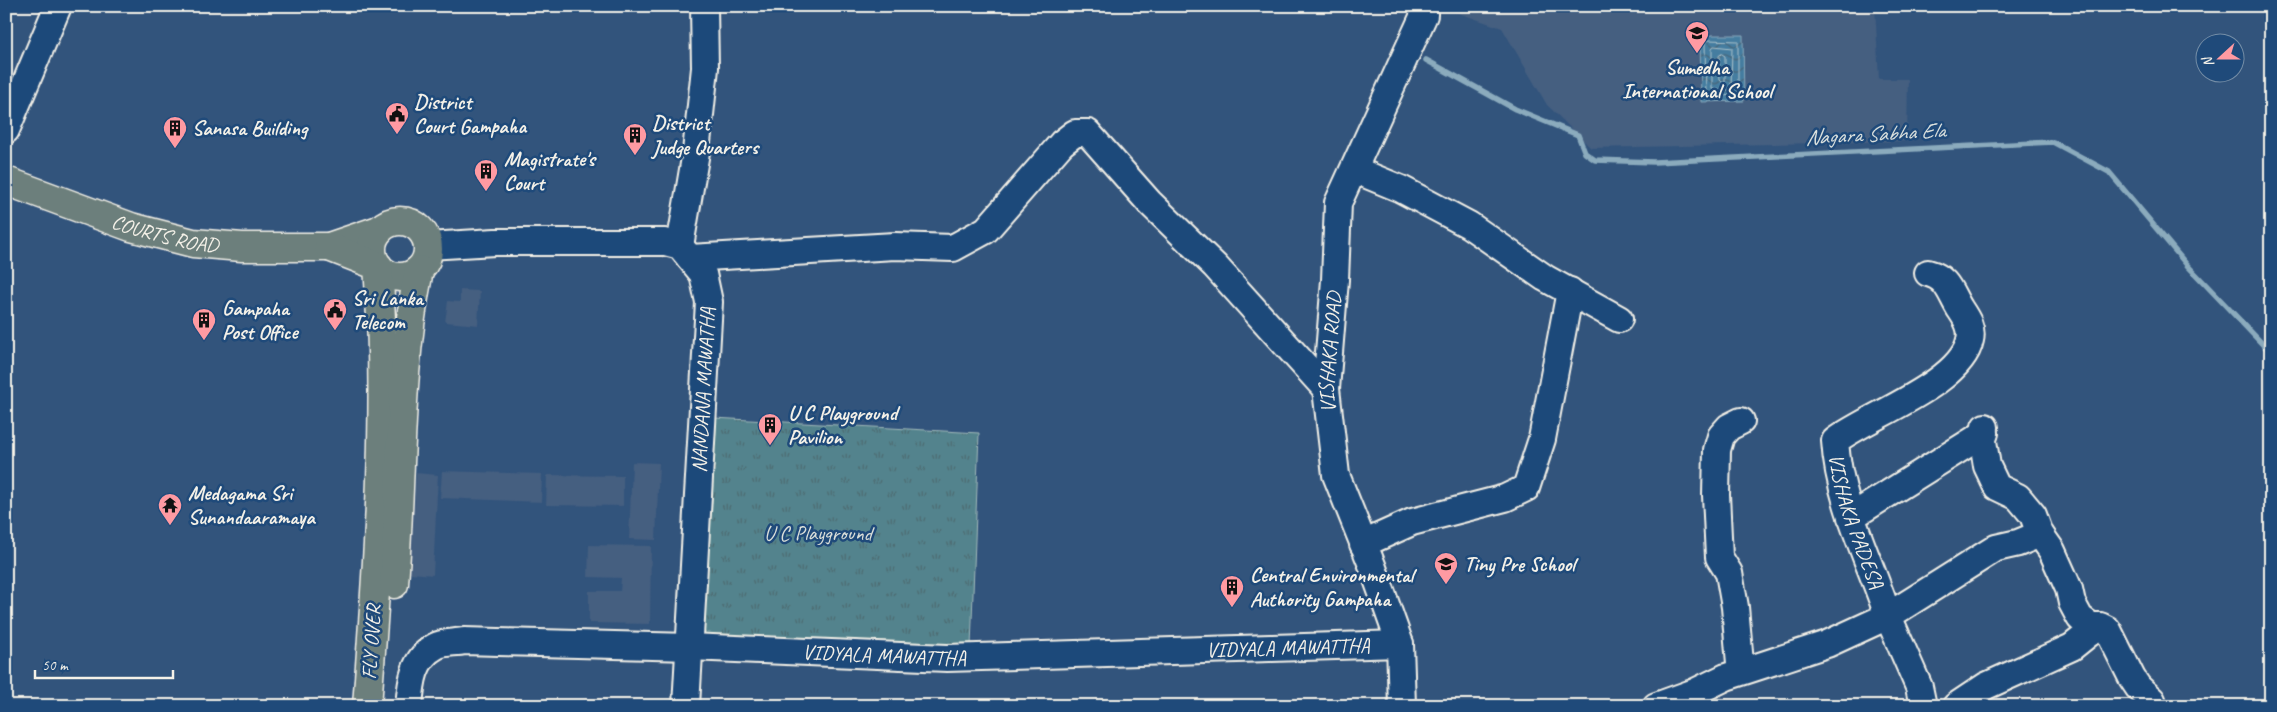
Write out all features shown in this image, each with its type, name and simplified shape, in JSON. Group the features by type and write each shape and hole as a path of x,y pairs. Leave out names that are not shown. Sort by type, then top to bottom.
{"main road":[{"name":"COURTS ROAD","path":"6,181 131,227 193,243 242,247 329,247 379,230"},
{"path":"385,579 388,521 412,306 423,258 420,230 405,222 396,222 379,230 374,238 373,248 378,266 388,521"},
{"name":"COURTS ROAD","path":"329,247 378,266"},
{"path":"378,266 394,276 411,274 423,258"},
{"name":"FLY OVER","path":"367,706 385,579"},
{"name":"FLY OVER","path":"385,579 386,706"}],"street":[{"path":"6,130 58,6"},
{"path":"685,252 705,68 704,6"},
{"name":"VISHAKA ROAD","path":"1402,706 1400,644 1336,475 1326,389 1335,280 1338,203 1355,170 1424,15 1424,6"},
{"path":"423,258 496,242 665,242 685,252 895,246 953,248 986,230 1062,143 1075,133 1088,133 1149,202 1215,266 1326,389"},
{"path":"1355,170 1401,189 1469,225 1546,278 1619,319"},
{"name":"NANDANA MAWATHA","path":"685,252 703,274 709,302 686,706"},
{"name":"VISHAKA PADESA","path":"1923,706 1919,687 1888,616 1851,517 1838,467 1835,441 1945,375 1962,359 1970,339 1968,319 1945,282 1938,276 1928,273"},
{"path":"1363,544 1412,522 1505,498 1526,488 1542,439 1570,292"},
{"path":"1740,421 1729,427 1720,436 1716,495 1719,557 1729,573 1742,671"},
{"path":"1851,517 1985,430 1983,441 1987,466 1997,487 2018,497 2033,515 2040,534 2052,551 2069,589 2072,603 2080,618 2090,626 2098,626 2108,630 2132,678 2138,687 2152,700 2154,706"},
{"name":"VISHAKA PADESA","path":"1656,706 1695,692 1742,671 1827,644 1866,628 1996,548 2018,543 2040,534"},
{"path":"1956,706 1986,686 2072,646 2098,626"},
{"name":"VIDYALA MAWATTHA","path":"409,706 413,672 425,654 437,646 464,641 690,647 947,658 1400,644"}],"shaded area":[{"name":"Sumedha International School","path":"1438,6 1607,6 1608,8 1670,9 1670,6 1875,6 1879,79 1908,79 1907,141 1591,148 1547,105 1502,28"},
{"path":"460,290 480,291 478,325 445,322 448,301 460,302"},
{"path":"632,462 659,463 656,540 629,539"},
{"path":"442,471 542,474 541,502 440,498"},
{"path":"416,473 438,475 433,575 410,573"},
{"path":"547,475 623,476 623,506 546,505"},
{"path":"589,545 651,546 650,624 589,623 589,591 620,591 621,578 588,577"}],"green space":[{"name":"U C Playground","path":"714,418 979,433 971,647 703,639"}],"water":[{"path":"1700,35 1743,35 1744,101 1701,102"}],"waterway":[{"name":"Nagara Sabha Ela","path":"1426,60 1515,109 1578,135 1585,153 1595,160 1654,162 2053,142 2109,172 2187,265 2271,353"}],"place":[{"name":"Sumedha International School","path":"1697,54"},
{"name":"District Court Gampaha","path":"397,135"},
{"name":"Sanasa Building","path":"175,149"},
{"name":"District Judge Quarters","path":"635,156"},
{"name":"Magistrate's Court","path":"486,192"},
{"name":"Sri Lanka Telecom","path":"335,331"},
{"name":"Gampaha Post Office","path":"204,341"},
{"name":"U C Playground Pavilion","path":"770,446"},
{"name":"Medagama Sri Sunandaaramaya","path":"170,526"},
{"name":"Tiny Pre School","path":"1446,585"},
{"name":"Central Environmental Authority Gampaha","path":"1232,608"}]}
